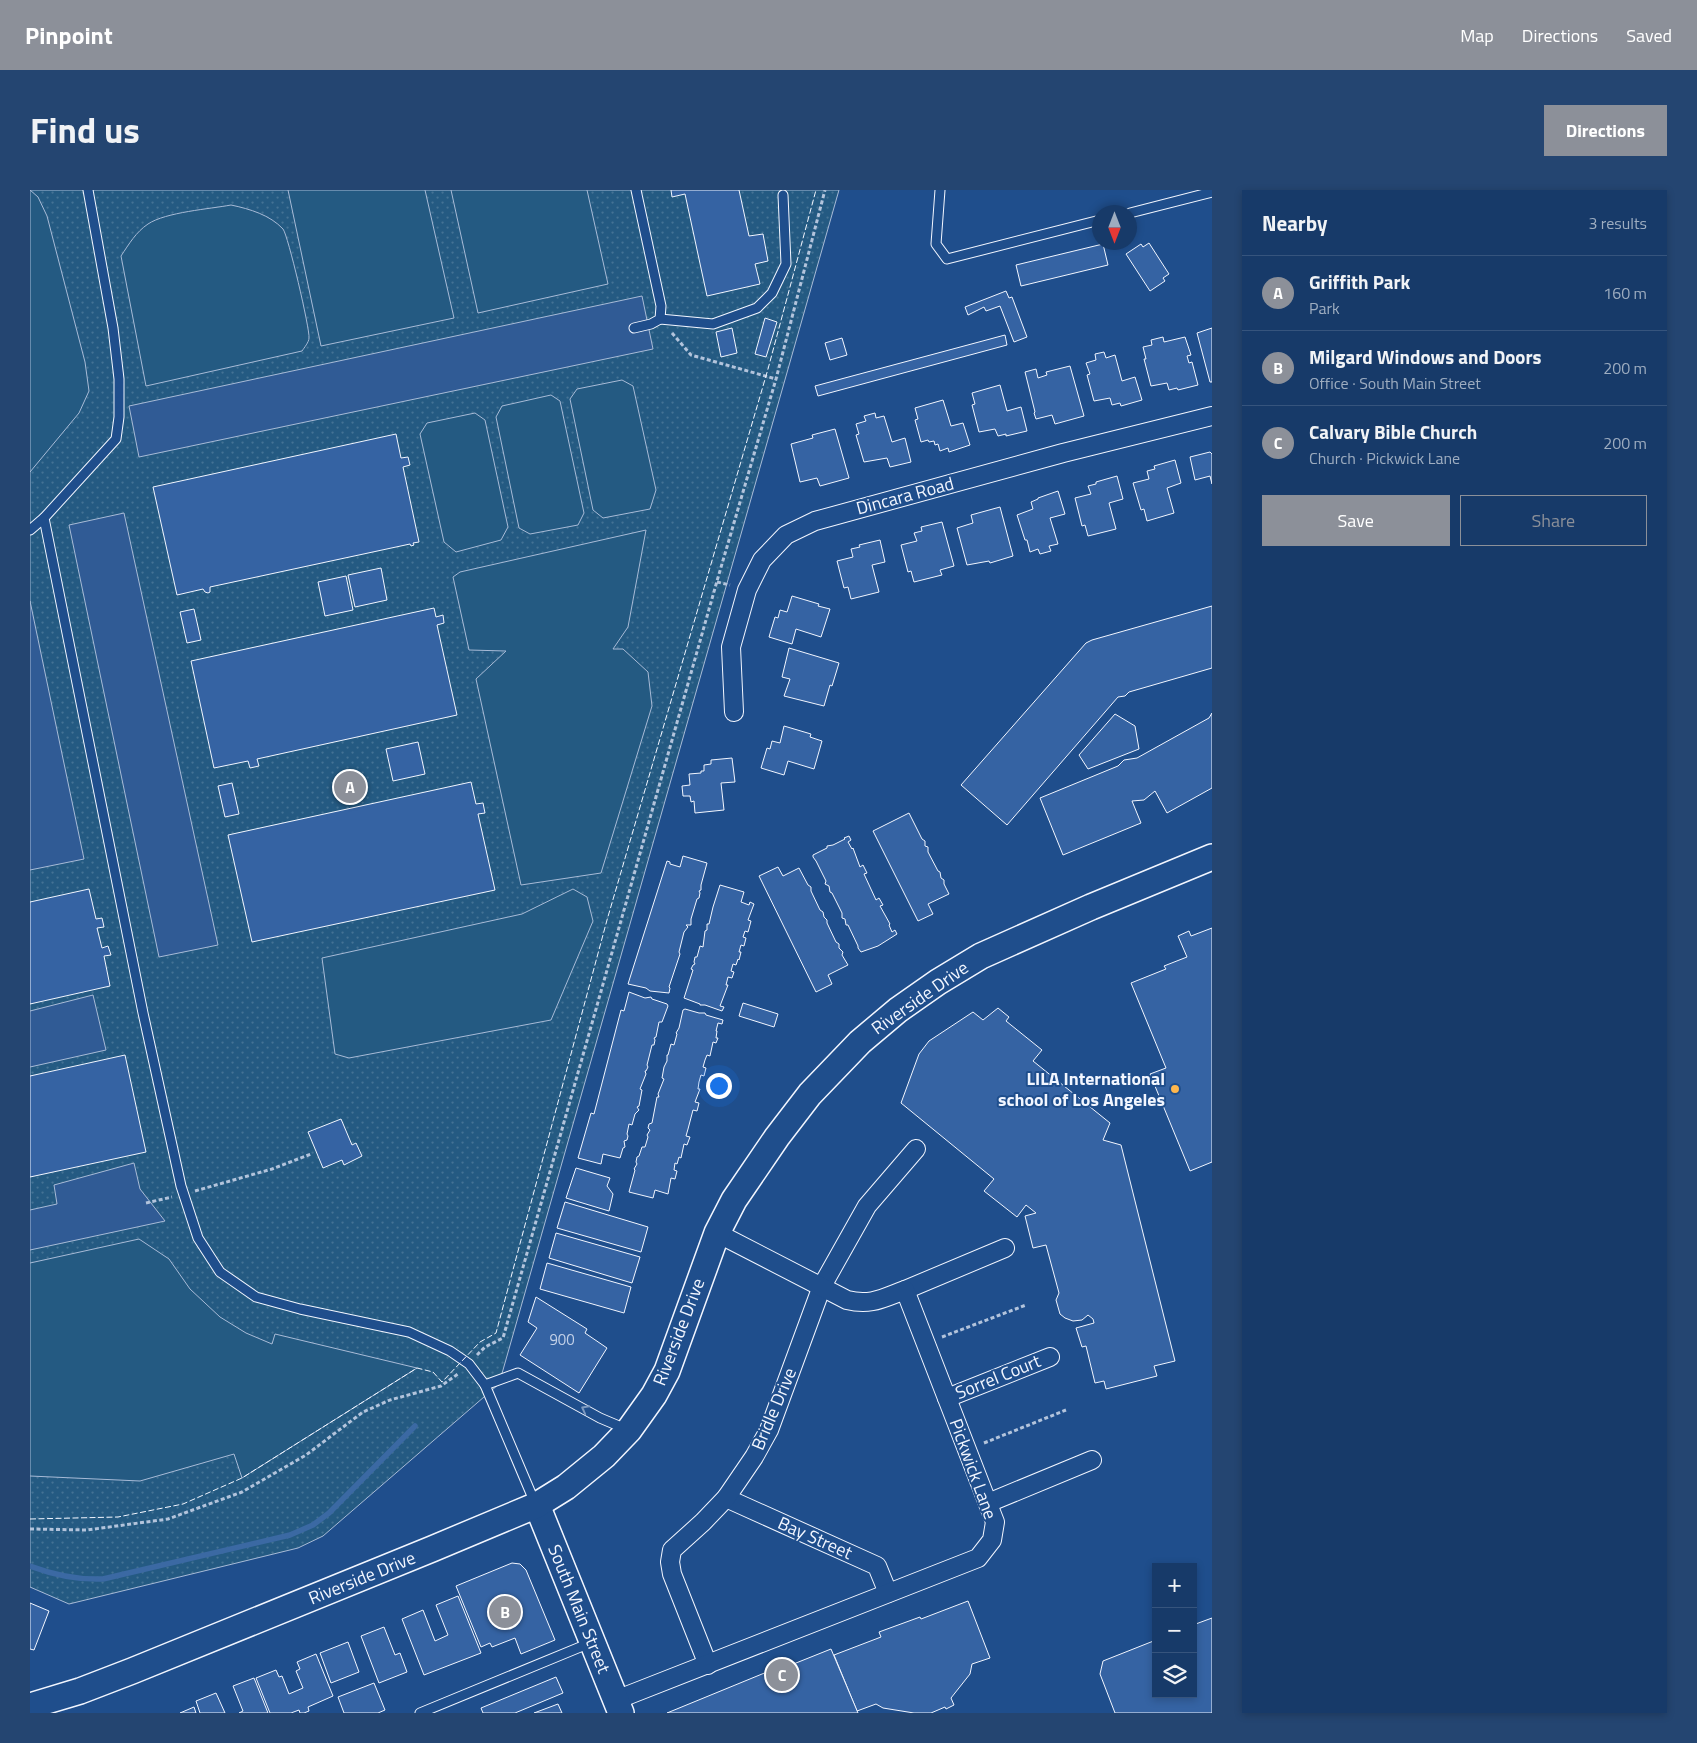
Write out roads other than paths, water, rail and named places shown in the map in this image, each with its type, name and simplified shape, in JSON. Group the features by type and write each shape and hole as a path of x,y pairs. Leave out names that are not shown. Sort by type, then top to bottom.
{"main road":[{"name":"Riverside Drive","path":"30,1706 80,1691 132,1671 537,1506 566,1487 604,1456 629,1430 654,1395 667,1371 717,1233 734,1200 777,1137 810,1094 860,1042 898,1010 938,982 981,956 1054,922 1212,857"},
{"name":"South Main Street","path":"537,1506 618,1706"}],"street":[{"name":"Dincara Road","path":"734,712 731,647 744,600 762,560 786,535 815,521 1063,452 1212,416"},
{"name":"Bridle Drive","path":"708,1665 672,1574 670,1562 672,1550 726,1498 754,1457 769,1430 822,1286 866,1206 916,1149"},
{"path":"717,1233 847,1300 860,1303 874,1302 1005,1248"},
{"name":"Pickwick Lane","path":"618,1706 708,1665 978,1558 992,1540 995,1522 904,1290"},
{"name":"Sorrel Court","path":"947,1398 1050,1357"},
{"path":"988,1503 1092,1460"},
{"name":"Bay Street","path":"726,1498 877,1566 888,1593"}],"lane":[{"path":"30,530 44,518 116,439 119,418 119,379 114,328 88,190"},
{"path":"636,190 661,306 660,319"},
{"path":"940,190 936,244 947,259 1092,222"},
{"path":"1137,211 1212,192"},
{"path":"634,328 660,319 713,324 757,308 772,293 786,264 783,195"},
{"path":"44,518 133,962 183,1194 198,1238 220,1272 256,1297 300,1309 409,1332 450,1351 469,1364 485,1385 537,1506"},
{"path":"485,1385 518,1373 600,1418 629,1430"},
{"path":"420,1713 592,1642"}],"waterway":[{"path":"30,1566 66,1576 84,1579 103,1579 290,1535 313,1525 329,1513 415,1426"}],"place":[{"name":"Griffith Park","path":"350,787"},
{"name":"LILA International school of Los Angeles","path":"1175,1089"},
{"name":"Milgard Windows and Doors","path":"505,1612"},
{"name":"Calvary Bible Church","path":"782,1675"}]}
